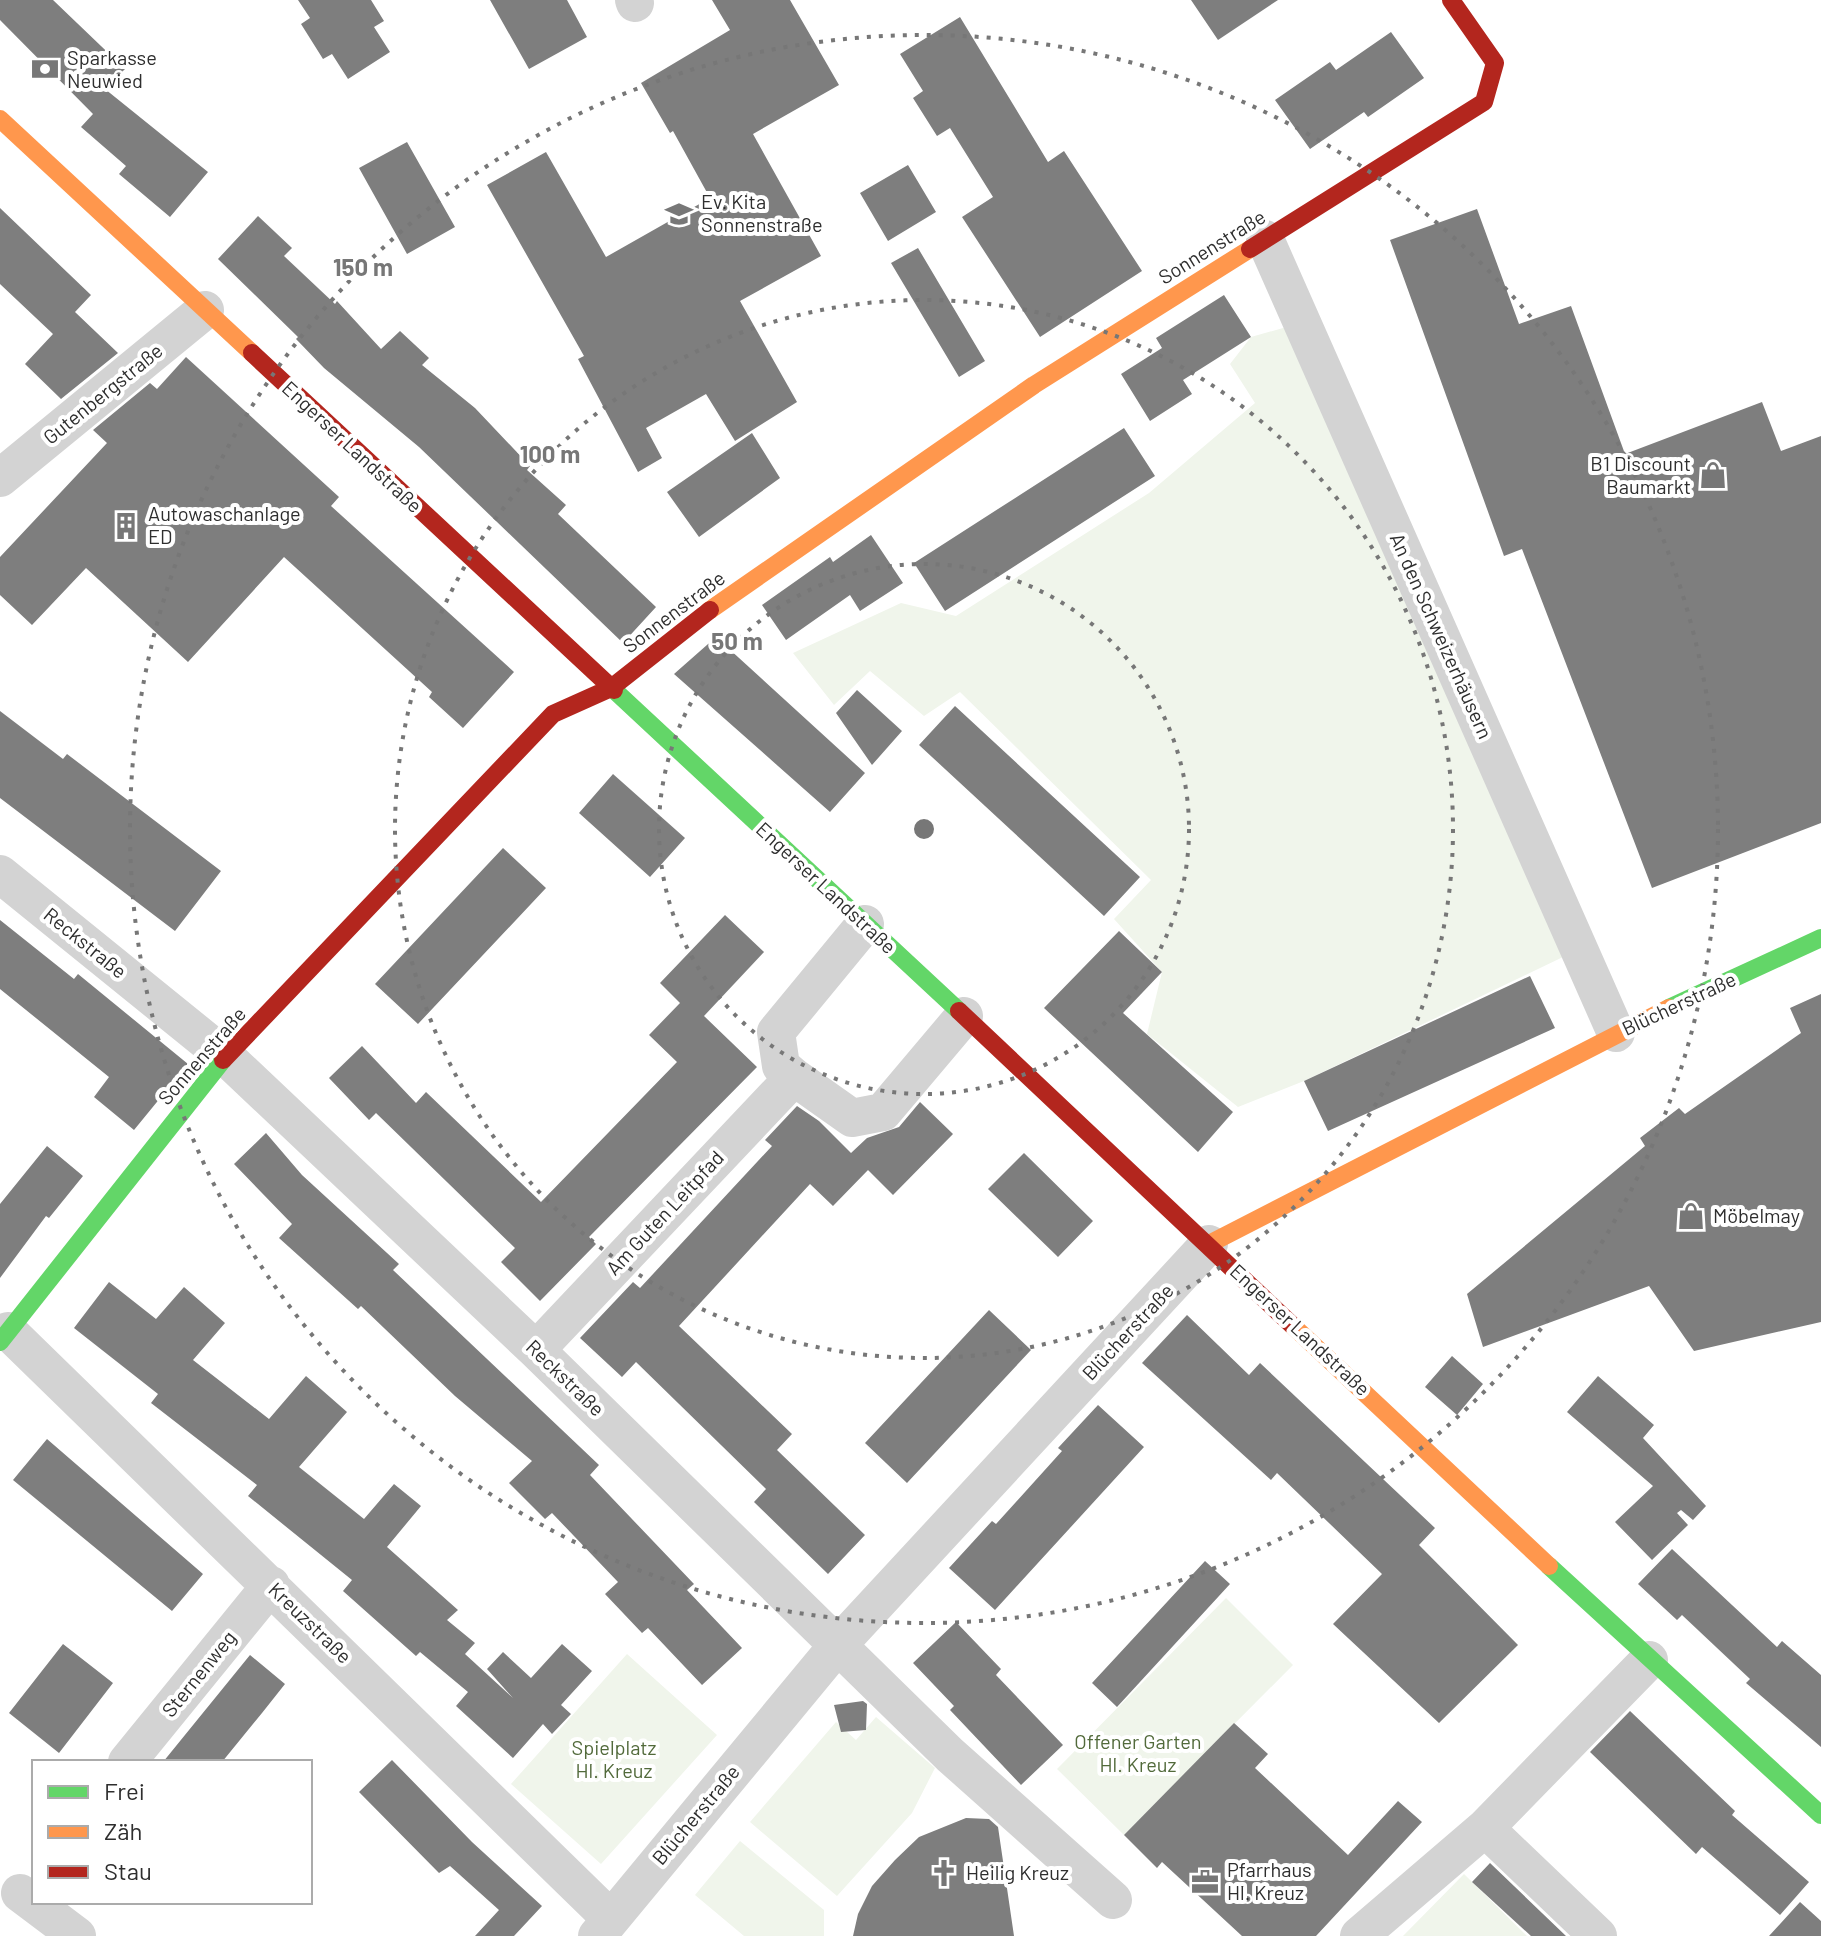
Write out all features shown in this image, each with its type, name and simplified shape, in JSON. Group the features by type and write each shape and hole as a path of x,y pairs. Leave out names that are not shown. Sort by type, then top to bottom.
{"street":[{"name":"Sonnenstraße","path":"4,1336 226,1057 553,714 611,688 706,613 1034,385 1484,102 1495,63 1451,0"},
{"name":"Engerser Landstraße","path":"0,119 1209,1244 1649,1660 1821,1815"},
{"name":"An den Schweizerhäusern","path":"1265,239 1616,1033"},
{"name":"Gutenbergstraße","path":"0,478 205,310"},
{"name":"Reckstraße","path":"0,874 226,1057 536,1350 837,1646 1022,1822 1113,1900"},
{"path":"865,924 776,1032 781,1066 852,1118 883,1112 964,1016"},
{"name":"Blücherstraße","path":"604,1927 837,1646 1209,1244 1616,1033 1821,938"},
{"name":"Am Guten Leitpfad","path":"536,1350 794,1077"},
{"name":"Kreuzstraße","path":"4,1336 271,1585 604,1927"},
{"name":"Sternenweg","path":"129,1760 271,1585"},
{"path":"1359,1936 1485,1828 1649,1660"},
{"path":"1485,1828 1598,1936"},
{"path":"18,1895 77,1936"}],"green space":[{"path":"1290,326 1563,957 1304,1081 1238,1107 1147,1034 1162,972 1114,919 1151,880 960,692 924,716 870,671 834,705 793,653 901,603 956,616 1149,493 1255,403 1230,364 1251,337"},
{"name":"Offener Garten Hl. Kreuz","path":"1226,1598 1293,1665 1124,1835 1057,1769"},
{"name":"Spielplatz Hl. Kreuz","path":"627,1654 717,1735 601,1864 511,1784"},
{"path":"876,1717 935,1768 912,1813 837,1896 750,1822 836,1722 856,1740"},
{"path":"740,1841 824,1910 824,1936 744,1936 695,1895"},
{"path":"1464,1874 1527,1936 1403,1936"}],"building":[{"path":"0,0 53,0 125,69 105,89 208,172 170,217 119,174 126,166 81,127 93,114 0,20"},
{"path":"298,0 371,0 384,21 374,27 390,52 348,79 332,54 323,59 301,24 310,18"},
{"path":"490,0 567,0 587,37 529,69"},
{"path":"712,0 790,0 839,85 753,134 821,256 740,301 797,402 735,441 706,394 646,428 662,458 638,472 578,359 584,356 487,185 546,152 606,257 710,198 673,131 670,133 641,83 730,30"},
{"path":"1191,0 1278,0 1218,40"},
{"path":"960,17 1048,162 1064,151 1142,271 1040,337 962,217 993,197 950,128 937,136 913,98 923,91 900,54"},
{"path":"1391,32 1424,78 1368,117 1364,112 1310,149 1275,100 1330,62 1336,70"},
{"path":"407,142 455,227 407,254 359,168"},
{"path":"908,165 936,212 888,241 860,193"},
{"path":"0,208 91,295 75,312 118,353 61,399 25,364 53,334 0,284"},
{"path":"1477,209 1519,324 1571,306 1625,454 1762,402 1781,451 1821,436 1821,823 1652,888 1522,549 1504,556 1390,240"},
{"path":"258,216 292,248 284,256 335,304 337,301 381,349 400,331 429,358 422,365 475,408 530,466 527,470 566,505 558,514 656,607 623,643 419,447 324,368 296,339 298,337 218,259"},
{"path":"918,248 985,361 959,377 891,263"},
{"path":"1224,295 1251,337 1183,380 1192,394 1150,421 1121,374 1162,348 1156,338"},
{"path":"186,357 339,497 331,506 514,672 463,728 429,697 432,692 284,557 188,662 86,568 32,625 0,595 0,557 107,443 93,430 150,383 157,389"},
{"path":"1124,428 1155,476 945,611 914,563"},
{"path":"752,433 780,478 699,537 667,492"},
{"path":"871,535 903,583 860,611 850,595 786,640 762,605 830,557 833,562"},
{"path":"716,637 865,773 830,812 674,674"},
{"path":"857,690 902,731 872,765 836,713"},
{"path":"955,706 1140,877 1104,916 919,745"},
{"path":"0,711 63,759 67,754 221,871 175,931 0,798"},
{"path":"613,774 685,838 650,877 579,813"},
{"path":"503,848 546,888 418,1024 375,984"},
{"path":"725,915 764,952 704,1016 757,1067 589,1237 596,1244 540,1301 501,1262 515,1248 376,1113 369,1120 329,1078 362,1046 416,1103 426,1092 541,1202 677,1062 649,1035 680,1003 660,983"},
{"path":"0,920 74,979 78,974 188,1064 134,1130 94,1097 109,1077 0,989"},
{"path":"1119,931 1162,972 1123,1013 1233,1112 1198,1152 1044,1008"},
{"path":"1530,976 1555,1028 1328,1131 1304,1081"},
{"name":"Möbelmay","path":"1821,994 1821,1322 1694,1351 1649,1286 1483,1347 1467,1294 1645,1146 1640,1138 1679,1108 1685,1114 1801,1033 1790,1008"},
{"path":"920,1102 953,1134 893,1195 851,1153 867,1138 899,1127"},
{"path":"797,1106 819,1121 868,1170 833,1206 810,1184 679,1326 792,1434 777,1450 865,1535 828,1574 754,1502 766,1489 636,1362 622,1377 580,1338 633,1282 640,1288 772,1146 765,1140"},
{"path":"266,1133 302,1175 399,1264 393,1270 599,1465 590,1475 694,1584 687,1590 742,1648 702,1685 648,1628 642,1633 605,1594 618,1582 552,1513 545,1519 509,1483 532,1461 455,1396 361,1306 358,1309 279,1238 292,1224 234,1164"},
{"path":"47,1146 83,1176 49,1218 46,1216 0,1278 0,1204"},
{"path":"1024,1153 1093,1221 1058,1257 988,1189"},
{"path":"109,1282 156,1319 184,1287 225,1323 193,1360 269,1419 306,1376 347,1412 299,1467 364,1519 394,1484 421,1506 387,1547 458,1610 447,1620 475,1643 465,1654 513,1698 487,1669 503,1652 531,1678 562,1644 592,1671 561,1705 571,1714 552,1734 543,1724 513,1758 456,1706 468,1692 420,1652 416,1656 343,1591 352,1580 248,1496 257,1485 151,1403 158,1394 74,1328"},
{"path":"989,1310 1031,1350 907,1483 865,1443"},
{"path":"1187,1315 1249,1375 1260,1363 1435,1528 1419,1545 1518,1645 1439,1723 1333,1624 1382,1574 1277,1473 1271,1480 1142,1363"},
{"path":"1452,1356 1483,1384 1457,1415 1425,1387"},
{"path":"1598,1376 1654,1425 1643,1438 1706,1506 1693,1520 1681,1510 1677,1513 1688,1525 1652,1560 1615,1522 1653,1486 1567,1412"},
{"path":"1098,1405 1144,1447 995,1610 949,1568 992,1521 996,1524 1062,1451 1058,1448"},
{"path":"47,1439 203,1574 172,1611 13,1480"},
{"path":"1672,1549 1777,1647 1782,1641 1821,1675 1821,1747 1746,1683 1750,1679 1682,1615 1677,1620 1638,1584"},
{"path":"1205,1561 1230,1584 1117,1707 1092,1683"},
{"path":"956,1622 1001,1669 996,1675 1063,1745 1021,1785 950,1710 954,1706 913,1663"},
{"path":"63,1644 113,1683 59,1753 9,1713"},
{"path":"250,1655 285,1684 224,1760 165,1760"},
{"path":"863,1701 867,1704 866,1730 841,1732 834,1705"},
{"path":"1630,1711 1735,1811 1732,1815 1809,1882 1780,1915 1702,1847 1696,1854 1590,1752"},
{"path":"1234,1723 1268,1754 1255,1768 1348,1855 1398,1801 1422,1822 1316,1936 1242,1936 1162,1862 1157,1868 1124,1835"},
{"path":"392,1760 472,1842 542,1906 514,1936 475,1936 499,1910 450,1866 439,1873 359,1792"},
{"name":"Heilig Kreuz","path":"966,1818 989,1819 998,1827 1014,1936 853,1936 858,1914 872,1886 895,1860 919,1837"},
{"path":"1490,1863 1566,1936 1531,1936 1472,1882"},
{"path":"1800,1902 1821,1921 1821,1936 1769,1936"}],"traffic: fast":[{"path":"614,690 959,1011"},
{"path":"1669,1008 1821,938"},
{"path":"0,1342 223,1060"},
{"path":"1549,1566 1821,1815"}],"traffic: slow":[{"path":"0,119 252,353"},
{"path":"710,610 1034,385 1250,249"},
{"path":"1209,1244 1669,1008"},
{"path":"1292,1325 1549,1566"}],"traffic: jam":[{"path":"1250,249 1484,102 1495,63 1451,0"},
{"path":"252,353 614,690"},
{"path":"223,1060 553,714 611,688 710,610"},
{"path":"959,1011 1292,1325"}],"place":[{"name":"Sparkasse Neuwied","path":"45,69"},
{"name":"Ev. Kita Sonnenstraße","path":"679,214"},
{"name":"B1 Discount Baumarkt","path":"1713,475"},
{"name":"Autowaschanlage ED","path":"126,526"},
{"name":"Möbelmay","path":"1691,1216"},
{"name":"Heilig Kreuz","path":"944,1873"},
{"name":"Pfarrhaus Hl. Kreuz","path":"1205,1882"}]}
